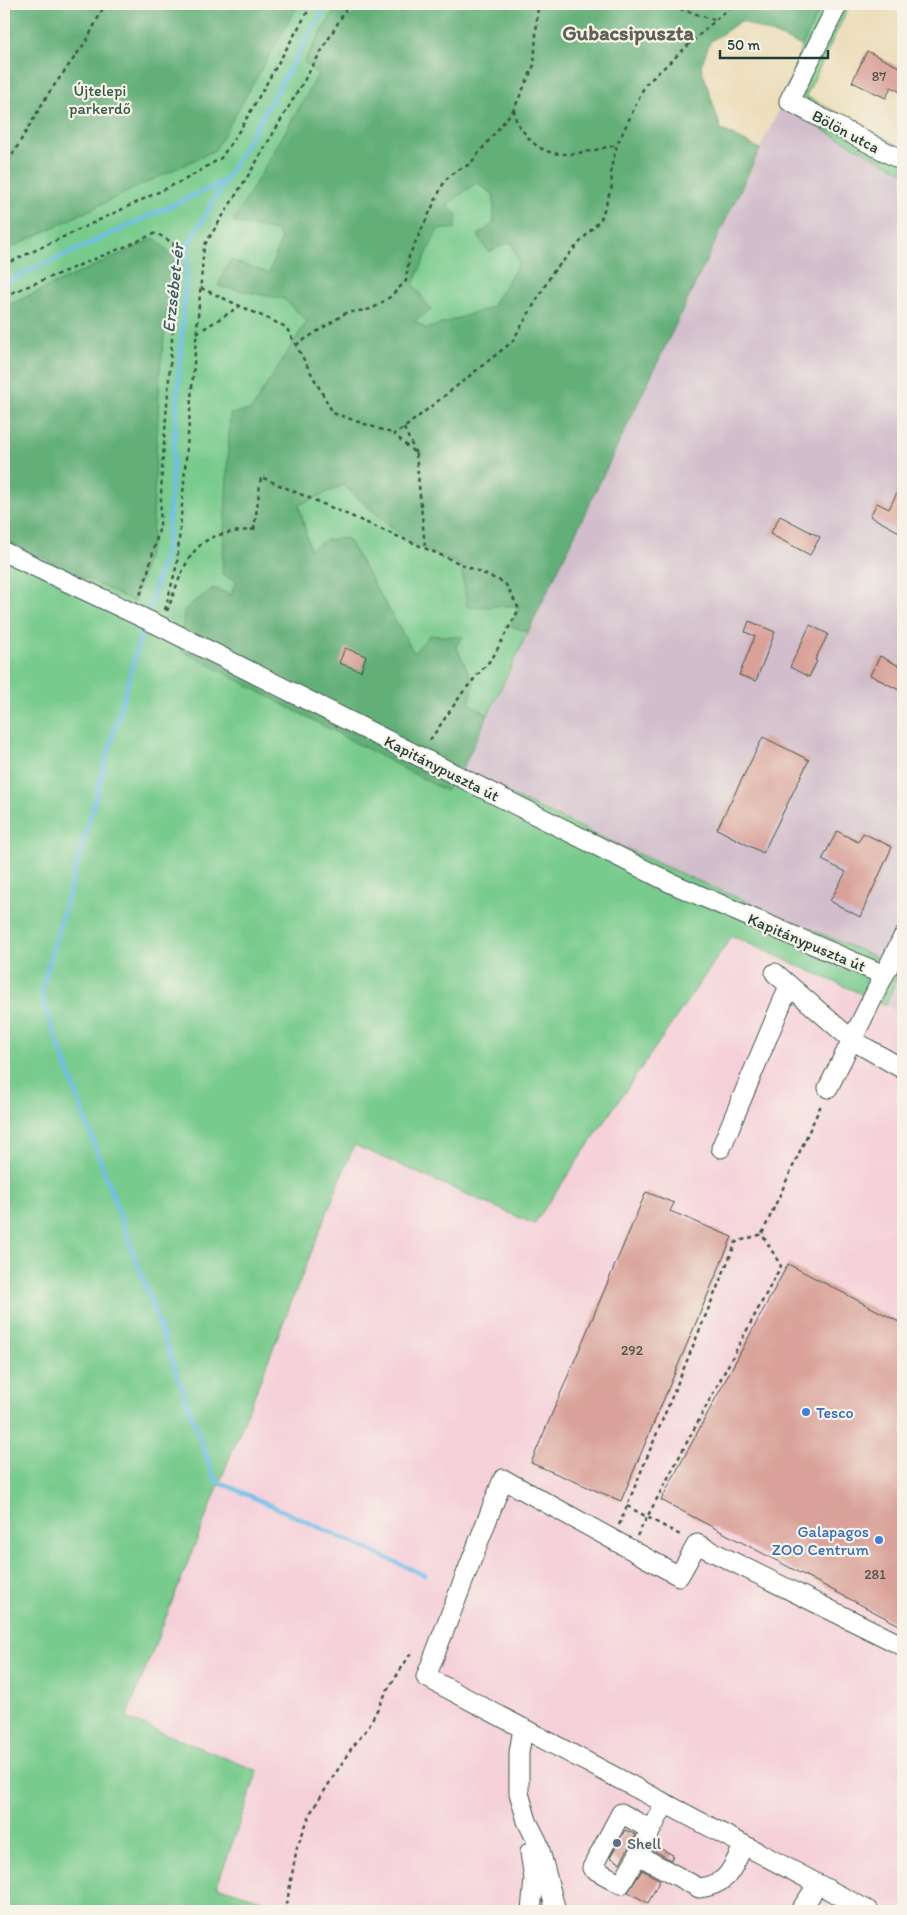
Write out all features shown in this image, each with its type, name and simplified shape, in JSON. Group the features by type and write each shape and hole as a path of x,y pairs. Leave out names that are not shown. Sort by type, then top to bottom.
{"street":[{"name":"Bölön utca","path":"838,4 789,101 903,161"},
{"name":"Kapitánypuszta út","path":"4,552 160,626 671,883 884,974"},
{"path":"828,1088 903,937"},
{"path":"775,974 852,1040 903,1069"},
{"path":"721,1148 789,986"},
{"path":"869,1911 426,1677 503,1479 680,1576 696,1544 903,1646"},
{"path":"523,1728 519,1775 534,1879 531,1911"},
{"path":"651,1830 621,1813 592,1868 621,1884 638,1855 651,1830 665,1803"},
{"path":"526,1821 538,1844 556,1911"},
{"path":"638,1855 700,1888 720,1883 730,1874 744,1845"},
{"path":"800,1911 818,1884"}],"path":[{"path":"4,168 48,94 87,40 105,4"},
{"path":"4,265 186,179 221,158 241,128 312,4"},
{"path":"160,626 177,564 204,246 254,166 349,4"},
{"path":"296,345 346,313 372,308 390,297 406,281 409,256 445,180 456,171 470,164 514,109 534,65 538,4"},
{"path":"674,4 677,8 716,20"},
{"path":"394,434 512,342 553,272 602,219 612,186 611,168 617,145 645,85 733,4"},
{"path":"514,109 515,121 532,142 553,155 589,152 617,145"},
{"path":"4,296 129,246 156,233 172,243 178,262 162,469 160,526 146,579 133,613"},
{"path":"201,288 286,327 333,413 394,434 416,454"},
{"path":"197,333 240,306"},
{"path":"404,428 416,454 425,547"},
{"path":"160,626 192,552 200,543 215,536 255,529 261,477 506,583 519,609 493,656 463,692 419,756"},
{"path":"613,1540 736,1242 762,1234 828,1088"},
{"path":"630,1549 781,1266 762,1234"},
{"path":"626,1506 696,1544"},
{"path":"281,1911 287,1902 297,1847 311,1812 351,1749 367,1730 388,1689 413,1650"}],"shaded area":[{"path":"780,107 903,172 903,1015 886,1005 901,968 666,867 461,772"},
{"path":"732,936 886,1005 903,1015 903,1911 296,1911 217,1886 126,1718 354,1145 534,1223"}],"green space":[{"path":"4,4 338,4 304,62 319,74 234,222 277,231 281,240 269,273 219,286 284,299 307,321 251,410 237,581 231,595 446,790 461,772 666,867 901,968 886,1005 732,936 534,1224 354,1145 126,1718 258,1771 217,1886 296,1911 4,1911"},
{"name":"Újtelepi parkerdő","path":"4,4 299,4 215,150 4,251"},
{"path":"338,4 343,4 351,17 359,4 822,4 802,46 741,21 710,42 701,66 721,129 760,149 528,632 511,626 520,606 467,607 461,566 410,543 343,485 299,505 310,549 325,540 347,538 414,653 429,635 463,637 456,646 474,684 469,703 488,715 461,772 446,791 181,650 184,610 213,588 231,595 236,581 222,574 230,414 251,410 307,321 284,299 218,286 230,260 269,273 281,240 277,231 233,222 318,75 304,62","holes":["477,182 494,195 494,223 478,235 488,252 511,242 519,263 492,307 426,329 415,321 431,310 413,284 438,229 455,229 457,215 447,205"]},
{"path":"822,4 850,4 806,96 903,148 903,172 780,107 802,46"},
{"path":"476,182 494,195 494,223 478,235 511,242 519,263 492,307 426,329 414,321 431,310 413,285 447,205"},
{"path":"155,238 174,258 160,371 152,541 134,602 4,539 4,307"},
{"path":"343,485 410,543 461,566 521,605 511,625 528,632 488,715 469,703 474,684 456,646 463,637 414,653 347,538 310,550 299,505"}],"building":[{"path":"867,51 903,69 903,93 891,87 886,98 852,82"},
{"path":"903,481 903,534 870,516 877,503 889,509"},
{"path":"780,516 820,537 810,555 770,534"},
{"path":"749,621 775,632 756,681 739,675 755,636 745,632"},
{"path":"810,625 828,634 809,677 790,667"},
{"path":"345,648 366,656 361,671 339,663"},
{"path":"880,656 903,668 903,692 870,675"},
{"path":"763,737 809,760 763,853 717,829"},
{"path":"837,831 858,842 863,833 892,847 860,917 830,901 846,872 822,860"},
{"path":"646,1192 674,1203 670,1211 732,1237 621,1501 531,1463"},
{"name":"Tesco","path":"788,1264 903,1324 903,1627 661,1500"},
{"path":"625,1830 636,1835 620,1863 610,1857"},
{"path":"655,1846 673,1855 671,1860 653,1850"},
{"path":"642,1870 660,1880 648,1903 628,1892"}],"waterway":[{"name":"Erzsébet-ér","path":"149,608 167,547 188,245 327,4"},
{"path":"4,283 225,181"},
{"path":"143,628 42,988 44,1004 215,1480 424,1575"}],"place":[{"name":"Tesco","path":"806,1412"},
{"name":"Galapagos ZOO Centrum","path":"879,1540"},
{"name":"Shell","path":"617,1843"}],"district":[{"name":"Gubacsipuszta","path":"628,33"}]}
